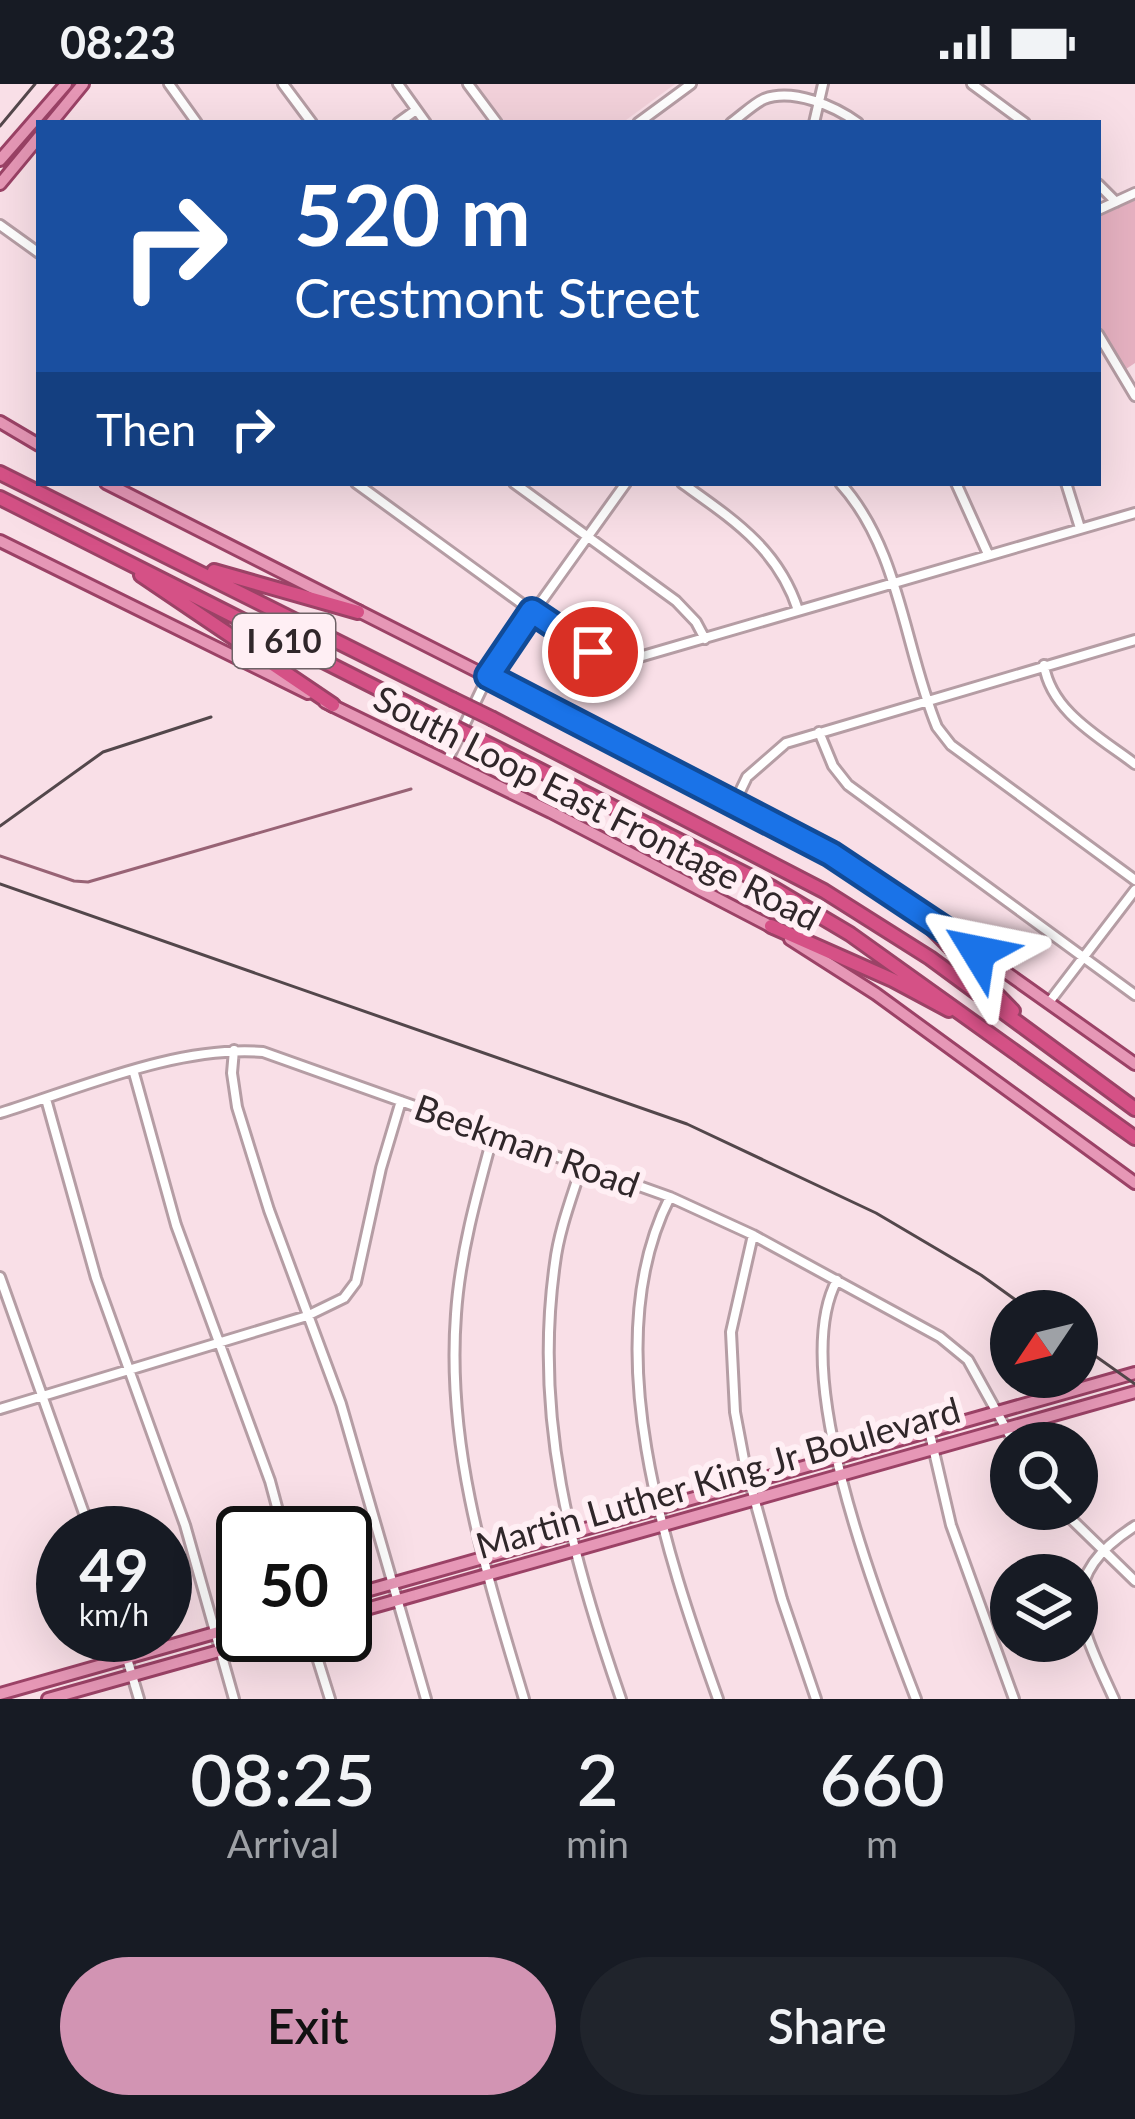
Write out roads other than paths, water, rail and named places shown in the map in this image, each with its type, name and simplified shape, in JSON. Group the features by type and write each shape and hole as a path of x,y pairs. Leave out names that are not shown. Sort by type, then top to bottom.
{"highway":[{"name":"I 610","path":"0,472 824,891 930,958 1135,1109"},
{"name":"I 610","path":"0,498 771,887 850,934 1135,1138"},
{"path":"127,562 158,589 333,705"},
{"path":"188,564 358,612"},
{"path":"906,902 1039,1038"},
{"path":"771,926 893,980 992,1033"}],"main road":[{"path":"38,120 64,93 83,84"},
{"path":"0,160 36,122"},
{"path":"0,184 36,141"},
{"path":"0,422 36,443"},
{"name":"South Loop East Frontage Road","path":"112,486 831,854 1135,1064"},
{"name":"South Loop East Frontage Road","path":"0,541 771,926 876,994 1135,1183"},
{"name":"Martin Luther King Jr Boulevard","path":"372,1589 1135,1373"},
{"path":"1115,1378 1121,1396"},
{"name":"Martin Luther King Jr Boulevard","path":"1030,1422 1135,1392"},
{"name":"Martin Luther King Jr Boulevard","path":"372,1608 990,1433"},
{"path":"38,1684 46,1699 216,1652"},
{"path":"0,1694 113,1662"}],"street":[{"path":"169,84 195,120"},
{"path":"284,84 310,120"},
{"path":"398,84 424,120"},
{"path":"468,84 495,120"},
{"path":"642,120 691,84"},
{"path":"814,120 823,84"},
{"path":"972,84 1021,120"},
{"path":"735,120 764,99 788,97 831,105 854,120"},
{"path":"402,120 416,110"},
{"path":"1101,187 1116,202"},
{"path":"1101,210 1135,193"},
{"path":"0,225 36,251"},
{"path":"1101,339 1135,396"},
{"path":"360,486 593,652 629,660 1135,513"},
{"path":"518,486 676,601 705,639"},
{"path":"447,761 488,676 624,486"},
{"path":"686,486 758,538 777,563 798,610"},
{"path":"842,486 866,518 892,582 937,727 951,745 1135,880"},
{"path":"957,486 988,554"},
{"path":"1067,486 1080,528"},
{"path":"736,802 747,777 786,743 1135,640"},
{"path":"1044,665 1055,696 1075,718 1135,764"},
{"path":"819,732 833,766 848,784 1135,995"},
{"path":"1050,1001 1135,890"},
{"path":"234,1050 237,1107 341,1404 426,1699"},
{"name":"Beekman Road","path":"0,1113 195,1054 262,1052 670,1197 753,1235 940,1337 968,1360 1002,1422"},
{"path":"134,1072 176,1225 277,1506"},
{"path":"46,1099 74,1204 164,1461 216,1630"},
{"path":"0,1409 308,1316 344,1298 356,1282 401,1101"},
{"path":"494,1135 474,1204 455,1332 454,1393 461,1460 482,1557 524,1699"},
{"path":"582,1165 555,1261 548,1418 570,1532 621,1699"},
{"path":"670,1197 661,1214 644,1283 638,1350 641,1414 694,1634 718,1699"},
{"path":"753,1235 731,1332 735,1412 782,1599 816,1699"},
{"path":"0,1277 82,1506"},
{"path":"837,1280 825,1324 825,1395 837,1457 873,1582 916,1699"},
{"path":"929,1430 951,1525 1014,1699"},
{"path":"1114,1699 1078,1615 1079,1590 1103,1552 1135,1526"},
{"path":"1082,1530 1135,1581"},
{"path":"128,1662 140,1699"},
{"path":"223,1662 234,1699"},
{"path":"318,1662 329,1699"}],"waterway":[{"path":"0,856 88,882 411,789"}],"railway":[{"path":"0,126 35,84"},
{"path":"0,826 103,752 211,717"},
{"path":"0,884 687,1124 876,1213 1002,1290"},
{"path":"1098,1358 1135,1384"}]}
